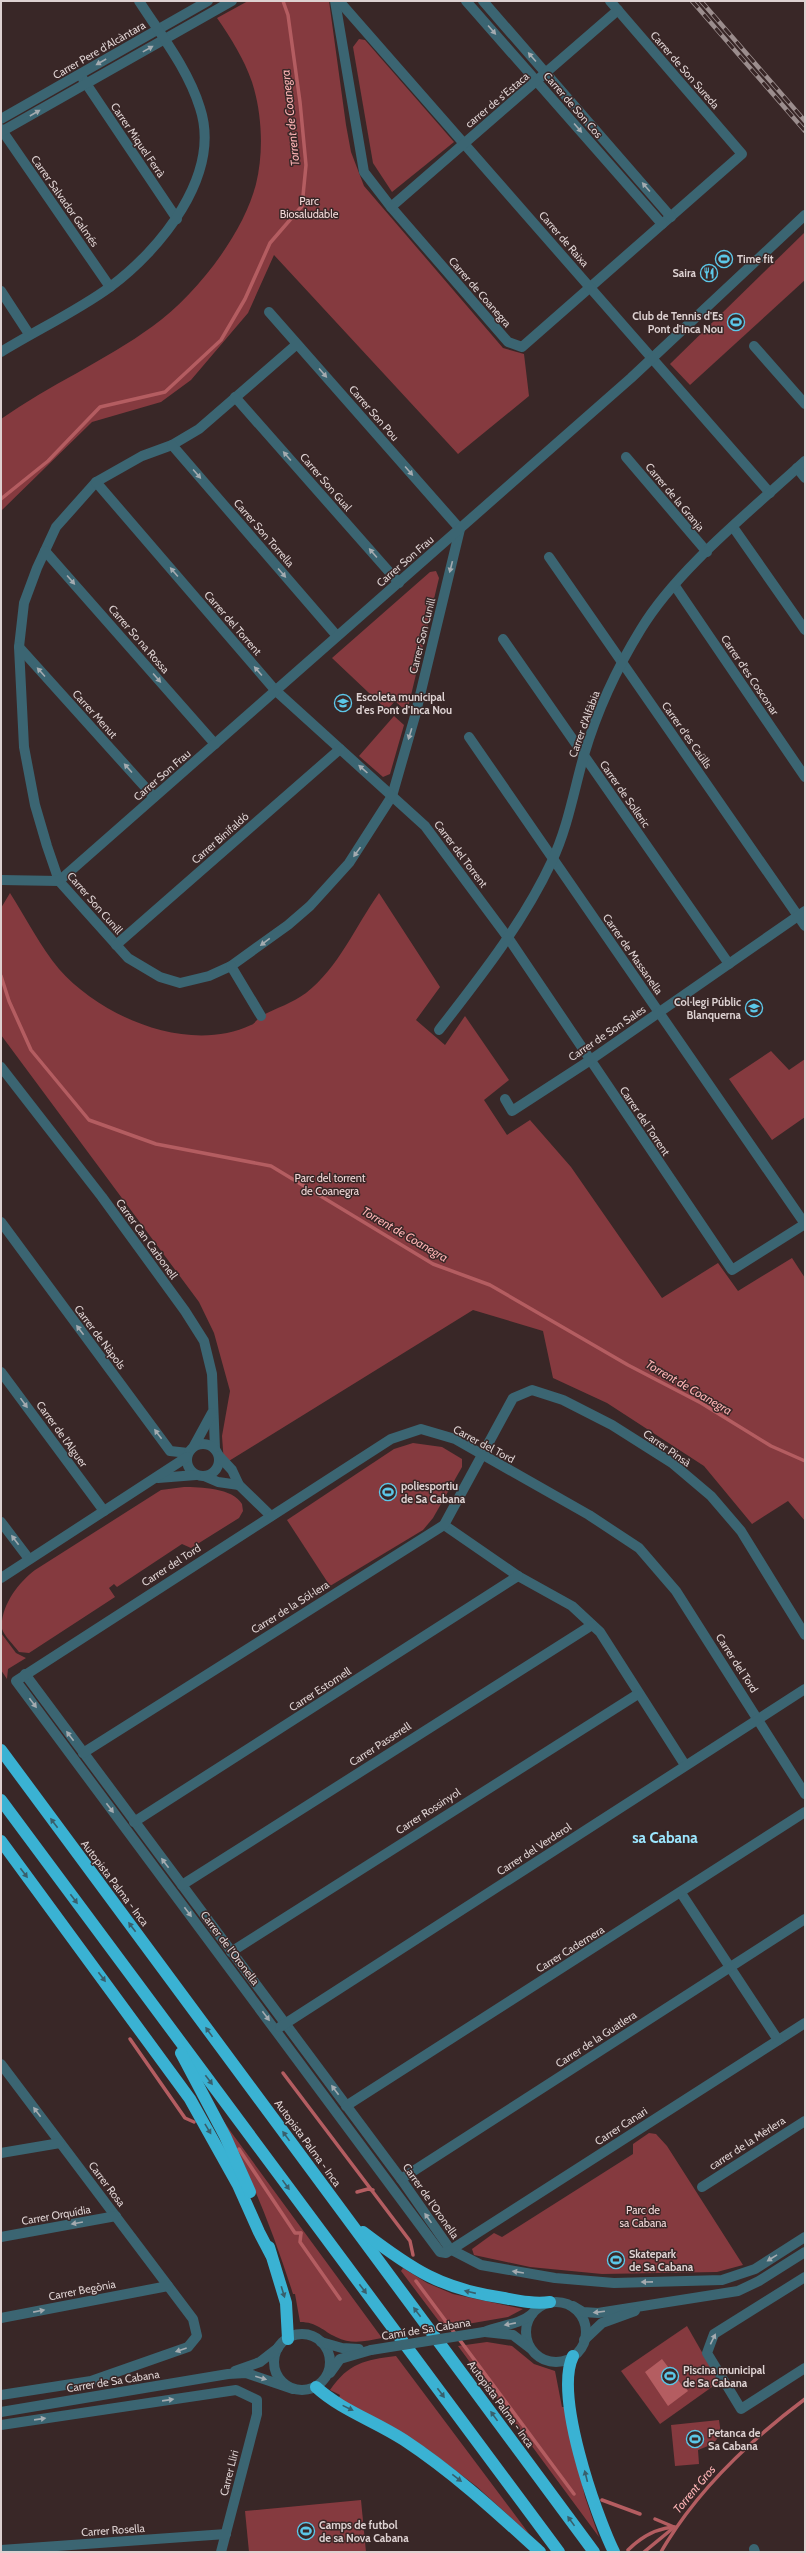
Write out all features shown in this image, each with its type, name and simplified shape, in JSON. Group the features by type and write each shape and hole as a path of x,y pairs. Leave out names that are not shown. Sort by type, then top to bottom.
{"highway":[{"name":"Autopista Palma - Inca","path":"1,1750 594,2552"},
{"path":"1,1800 559,2552"},
{"path":"1,1841 190,2099 238,2185 271,2255"},
{"path":"160,2015 228,2142 260,2216 286,2303 288,2339"},
{"path":"351,2224 404,2264 448,2286 491,2296 534,2303 550,2302"},
{"path":"573,2356 569,2364 567,2383 580,2452 592,2500 614,2552"},
{"path":"316,2387 330,2400 402,2439 446,2470 489,2504 540,2552"}],"street":[{"path":"1,352 110,287 141,260 177,219 197,177 204,133 201,110 194,90 139,1"},
{"name":"Carrer Pere d'Alcàntara","path":"1,119 208,1"},
{"path":"1,131 232,1"},
{"name":"Carrer de Coanegra","path":"335,1 364,172 391,207 508,342 522,347 592,288 742,154"},
{"name":"Carrer de Raixa","path":"339,1 770,493"},
{"name":"Carrer de Son Cos","path":"466,1 662,224"},
{"name":"Carrer de Son Cos","path":"483,1 671,216"},
{"name":"Carrer de Son Sureda","path":"610,1 742,154"},
{"name":"carrer de s'Estaca","path":"391,207 464,143 547,74 618,10"},
{"name":"Carrer Miquel Ferrà","path":"80,74 177,219"},
{"name":"Carrer Salvador Galmés","path":"1,131 110,287"},
{"name":"Carrer Son Frau","path":"59,881 653,359 805,215"},
{"path":"1,291 29,334"},
{"name":"Carrer Son Pou","path":"269,312 460,529"},
{"name":"Carrer Son Cunill","path":"297,344 199,429 172,445 142,456 96,482 56,527 24,603 19,648 24,747 35,805 59,881 116,945 142,968 160,977 180,983 203,978 231,966 288,925 332,883 363,843 392,796 415,716 460,529"},
{"path":"754,346 805,404"},
{"name":"Carrer Son Gual","path":"235,397 399,583"},
{"name":"Carrer Son Torrella","path":"172,445 337,636"},
{"name":"Carrer de la Granja","path":"626,457 707,552"},
{"path":"801,464 805,478"},
{"name":"Carrer d'Alfàbia","path":"439,1030 509,939 553,860 574,800 584,756 598,713 622,662 642,627 674,586 707,552 801,464"},
{"name":"Carrer del Torrent","path":"96,482 275,690 425,826 509,939 589,1061 732,1270 805,1224"},
{"path":"733,527 805,630"},
{"name":"Carrer So na Rossa","path":"45,551 215,744"},
{"name":"Carrer d'es Caülls","path":"549,557 802,914 805,926"},
{"name":"Carrer d'es Cosconar","path":"674,586 805,777"},
{"name":"Carrer de Solleric","path":"502,639 729,964"},
{"name":"Carrer Menut","path":"19,648 154,797"},
{"name":"Carrer de Massanella","path":"469,737 805,1224"},
{"name":"Carrer Binifaldó","path":"116,945 340,749"},
{"path":"5,880 59,881"},
{"name":"Carrer de Son Sales","path":"505,1099 512,1111 589,1061 802,914"},
{"path":"231,966 262,1016"},
{"name":"Carrer Can Carbonell","path":"1,1067 105,1202 185,1311 204,1341 212,1374 212,1413 190,1452"},
{"name":"Carrer de Nàpols","path":"1,1222 170,1451 190,1452"},
{"name":"Carrer de l'Alguer","path":"1,1372 104,1511"},
{"name":"Carrer Pinsà","path":"482,1456 514,1398 532,1390 563,1400 612,1425 672,1463 711,1496 740,1531 805,1635"},
{"path":"158,1478 200,1476 216,1470 217,1453 212,1413"},
{"name":"Carrer del Tord","path":"24,1674 391,1439 421,1429 455,1439 482,1456 589,1515 639,1548 676,1591 805,1794"},
{"path":"1,1578 158,1478 190,1452 207,1444 232,1470 239,1485 271,1516"},
{"path":"190,1452 188,1466 200,1476 218,1482 239,1485"},
{"name":"Carrer de la Sól·lera","path":"83,1753 444,1524 482,1456"},
{"path":"1,1522 29,1559"},
{"path":"444,1524 518,1576 572,1606 600,1632 685,1766"},
{"name":"Carrer Estornell","path":"134,1822 518,1576"},
{"name":"Carrer Passerell","path":"182,1885 592,1625"},
{"name":"Carrer de l'Oronella","path":"24,1674 83,1753 401,2178 450,2249 443,2253 438,2250 16,1680 24,1674"},
{"name":"Carrer del Verderol","path":"276,2030 805,1689"},
{"name":"Carrer Rossinyol","path":"231,1952 452,1810 638,1694"},
{"name":"Carrer Cadernera","path":"346,2106 681,1893 805,1812"},
{"path":"681,1893 778,2040"},
{"name":"Carrer de la Guatlera","path":"401,2178 805,1919"},
{"name":"Carrer Canari","path":"450,2249 805,2023"},
{"name":"Carrer Rosa","path":"1,2064 193,2319 197,2336 188,2347 91,2381 1,2395"},
{"name":"carrer de la Mèrlera","path":"702,2186 805,2121"},
{"path":"1,2153 60,2143"},
{"name":"Carrer Orquídia","path":"1,2236 116,2216"},
{"path":"450,2249 481,2265 555,2278 614,2283 713,2280 729,2278 755,2269 805,2237"},
{"path":"651,2306 602,2323 583,2342 573,2356 563,2361 552,2361 540,2357 532,2349 527,2333 528,2322 533,2313 550,2302 573,2306 583,2312 594,2313 651,2306 738,2291 759,2281 805,2252"},
{"path":"805,2277 714,2334 707,2353 741,2409 805,2368"},
{"name":"Carrer Begònia","path":"1,2318 168,2286"},
{"path":"573,2306 579,2311 585,2323 583,2342"},
{"name":"Camí de Sa Cabana","path":"326,2378 340,2359 372,2350 484,2332 523,2320 533,2313"},
{"name":"Camí de Sa Cabana","path":"484,2332 513,2335 532,2349"},
{"path":"299,2334 307,2335 321,2342 326,2348 330,2363 326,2378 316,2387 301,2390 293,2389 286,2384 276,2372 275,2356 278,2348 288,2339 299,2334"},
{"name":"Camí de Sa Cabana","path":"321,2342 342,2348 372,2350"},
{"name":"Carrer de Sa Cabana","path":"228,2374 260,2362 278,2348"},
{"name":"Carrer de Sa Cabana","path":"1,2412 228,2374 246,2374 293,2389"},
{"name":"Carrer Lliri","path":"1,2425 236,2390 257,2400 257,2414 221,2552"},
{"name":"Carrer Rosella","path":"1,2550 226,2534"}],"green space":[{"name":"Parc Biosaludable","path":"248,1 329,1 351,152 364,186 503,348 524,354 529,396 458,454 274,255 248,313 191,380 161,402 92,422 1,511 1,419 38,395 116,351 135,339 169,313 201,281 215,263 229,243 250,204 259,172 261,133 258,107 249,73 237,49 217,18"},
{"path":"359,39 365,40 454,142 392,192 373,163 353,47"},
{"name":"Club de Tennis d'Es Pont d'Inca Nou","path":"805,232 805,280 690,385 670,364"},
{"path":"436,571 439,578 407,712 395,701 387,710 332,658 430,572"},
{"path":"394,716 404,725 390,774 383,777 359,756"},
{"name":"Parc del torrent de Coanegra","path":"10,893 52,960 77,987 98,1002 122,1016 148,1026 174,1033 201,1035 227,1033 251,1025 261,1016 301,997 318,983 337,959 379,893 440,987 416,1020 445,1045 465,1016 509,1080 484,1100 507,1135 530,1120 571,1167 662,1298 718,1263 738,1291 792,1258 805,1278 805,1521 788,1501 752,1524 704,1466 607,1403 553,1378 543,1331 473,1310 224,1464 222,1436 230,1391 214,1333 199,1302 1,1035 1,908"},
{"path":"771,1051 789,1070 805,1059 805,1117 772,1140 729,1079"},
{"name":"poliesportiu de Sa Cabana","path":"413,1443 442,1447 462,1459 462,1467 433,1518 423,1530 330,1586 287,1520 394,1449"},
{"path":"199,1487 224,1492 238,1499 242,1504 243,1511 239,1518 191,1548 182,1544 117,1587 114,1584 109,1588 115,1597 29,1653 19,1652 3,1632 2,1620 7,1603 17,1588 29,1575 161,1490"},
{"path":"1,1633 16,1653 26,1658 8,1669 7,1679 1,1670"},
{"path":"212,2104 382,2338 353,2342 336,2337 315,2325 300,2322 295,2294 293,2294 258,2197 225,2127"},
{"name":"Parc de sa Cabana","path":"649,2133 656,2134 667,2146 743,2265 717,2272 602,2274 530,2267 474,2255 472,2249 494,2233 502,2237 633,2154 633,2144"},
{"path":"403,2268 427,2283 453,2294 523,2309 508,2317 444,2328 401,2271"},
{"name":"Piscina municipal de Sa Cabana","path":"687,2326 719,2382 660,2424 621,2371"},
{"path":"487,2342 512,2346 534,2364 555,2371 562,2407 565,2407 585,2497 599,2537 458,2346"},
{"path":"396,2356 530,2535 476,2486 426,2448 338,2400 340,2395 330,2390 344,2374 358,2364 375,2359"},
{"name":"Petanca de Sa Cabana","path":"719,2420 721,2434 713,2444 698,2450 699,2464 675,2466 671,2425"},
{"name":"Camps de futbol de sa Nova Cabana","path":"361,2500 366,2552 249,2552 245,2511"}],"shaded area":[{"path":"662,2359 684,2388 685,2387 688,2391 668,2406 645,2372"}],"waterway":[{"name":"Torrent de Coanegra","path":"1,499 48,461 100,407 165,392 221,340 245,299 270,243 302,206 306,165 300,102 288,15 283,1"},
{"name":"Torrent de Coanegra","path":"1,976 9,1001 31,1050 89,1120 156,1144 271,1166 433,1264 490,1285 628,1365 701,1403 771,1446 805,1461"},
{"path":"130,2039 185,2118 194,2122"},
{"path":"283,2073 410,2241 413,2255"},
{"path":"239,2149 295,2233 301,2233"},
{"path":"357,2192 368,2189 373,2190"},
{"path":"301,2233 300,2242 340,2299"},
{"path":"416,2281 574,2494"},
{"name":"Torrent Gros","path":"661,2552 690,2508 725,2468 764,2432 805,2399"},
{"path":"602,2500 640,2514"},
{"path":"655,2519 674,2527"},
{"path":"628,2550 638,2541 655,2531 675,2527"},
{"path":"644,2552 672,2529"}],"railway":[{"path":"692,1 805,131"},
{"path":"701,1 805,121"}],"place":[{"name":"Time fit","path":"724,259"},
{"name":"Saira","path":"709,273"},
{"name":"Club de Tennis d'Es Pont d'Inca Nou","path":"736,322"},
{"name":"Escoleta municipal d'es Pont d'Inca Nou","path":"343,703"},
{"name":"Col·legi Públic Blanquerna","path":"754,1008"},
{"name":"poliesportiu de Sa Cabana","path":"388,1492"},
{"name":"Skatepark de Sa Cabana","path":"616,2260"},
{"name":"Piscina municipal de Sa Cabana","path":"670,2376"},
{"name":"Petanca de Sa Cabana","path":"695,2439"},
{"name":"Camps de futbol de sa Nova Cabana","path":"306,2531"}],"district":[{"name":"sa Cabana","path":"665,1838"}]}
